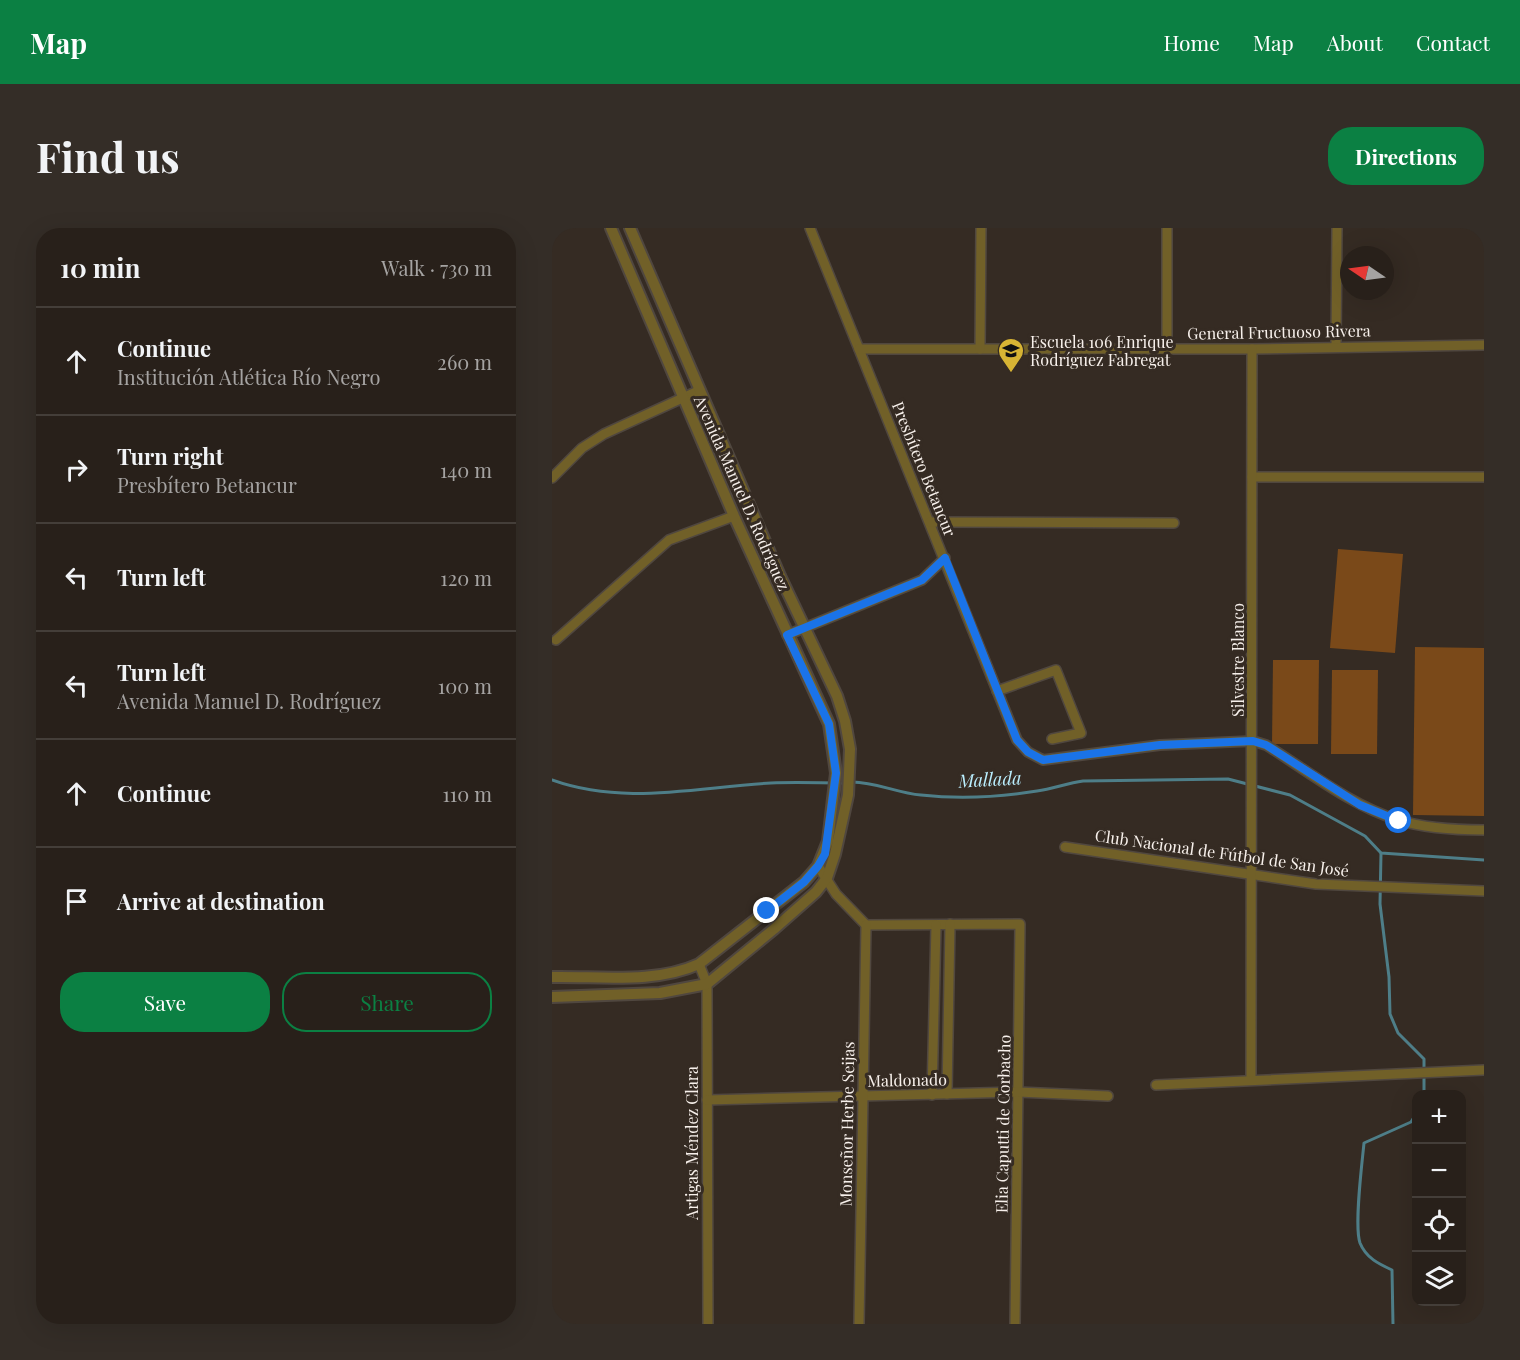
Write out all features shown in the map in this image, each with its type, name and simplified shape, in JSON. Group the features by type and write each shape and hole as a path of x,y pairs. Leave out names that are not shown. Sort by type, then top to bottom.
{"street":[{"name":"Avenida Manuel D. Rodríguez","path":"611,228 734,516 829,724 836,773 828,841 818,866"},
{"name":"Avenida Manuel D. Rodríguez","path":"630,228 845,721 850,749 848,795 827,878"},
{"path":"980,349 981,228"},
{"path":"1167,228 1167,348"},
{"path":"1336,346 1337,228"},
{"name":"Presbítero Betancur","path":"813,231 1017,740 1028,752 1043,760 1160,745 1253,741"},
{"name":"General Fructuoso Rivera","path":"859,349 1484,345"},
{"name":"Silvestre Blanco","path":"1251,1080 1252,348"},
{"path":"552,478 582,448 683,396 700,390"},
{"path":"1252,477 1484,477"},
{"path":"556,640 669,540 734,516"},
{"path":"930,522 1174,523"},
{"path":"787,635 922,580 945,558"},
{"path":"998,691 1056,670 1081,733 1052,739"},
{"path":"1253,741 1266,745 1360,805 1399,821 1462,830 1484,830"},
{"name":"Club Nacional de Fútbol de San José","path":"1065,847 1316,884 1484,891"},
{"path":"552,976 656,975 683,971 699,964 804,882 818,866 836,894 866,925 950,924 946,1094"},
{"path":"552,997 660,993 707,984 816,892 827,878"},
{"path":"932,1095 936,924"},
{"name":"Elia Caputti de Corbacho","path":"950,924 1020,924 1015,1324"},
{"name":"Monseñor Herbe Seijas","path":"859,1324 866,925"},
{"name":"Artigas Méndez Clara","path":"699,964 707,984 708,1324"},
{"path":"1156,1085 1484,1070"},
{"name":"Maldonado","path":"707,1100 1018,1092 1108,1096"}],"shaded area":[{"path":"1338,549 1403,554 1395,653 1330,648"},
{"path":"1415,647 1484,648 1484,816 1413,815"},
{"path":"1273,660 1319,660 1318,744 1272,744"},
{"path":"1332,670 1378,670 1377,754 1331,754"}],"waterway":[{"name":"Mallada","path":"852,782 912,794 964,797 1023,793 1083,781 1228,779 1290,795 1365,836 1381,853 1484,860"},
{"name":"Mallada","path":"552,780 579,788 633,793 661,793 771,783 845,783"},
{"path":"1381,853 1380,904 1389,977 1390,1014 1398,1033 1424,1059 1424,1090"},
{"path":"1393,1324 1392,1270 1369,1257 1360,1243 1358,1235 1359,1194 1364,1143 1412,1120"}],"place":[{"name":"Escuela 106 Enrique Rodríguez Fabregat","path":"1011,374"}],"route":[{"path":"767,911 804,882 825,854 831,824 836,773 835,750 829,724 787,635 922,580 945,558 1017,740 1028,752 1043,760 1074,758 1112,750 1160,745 1253,741 1266,745 1360,805 1399,821"}]}
